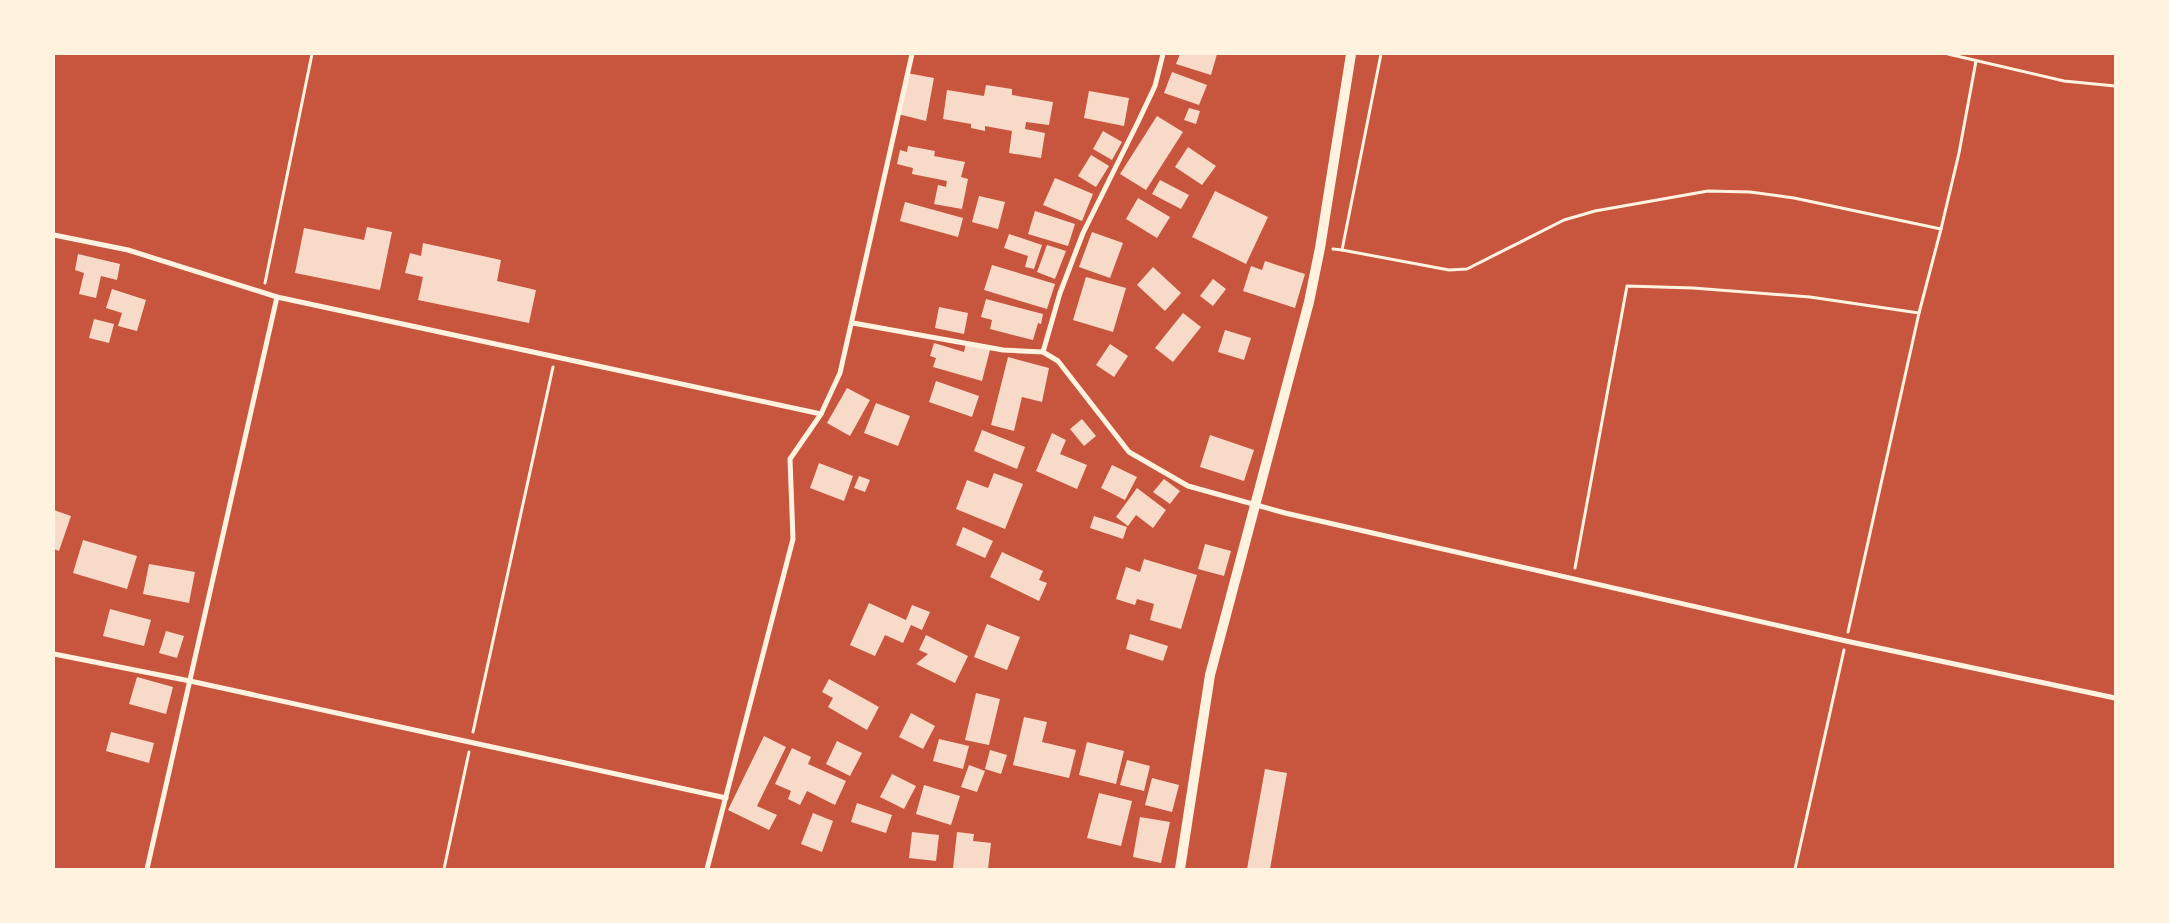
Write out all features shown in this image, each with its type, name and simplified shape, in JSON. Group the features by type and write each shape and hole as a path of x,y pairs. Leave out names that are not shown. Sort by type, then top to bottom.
{"main road":[{"path":"1180,869 1210,675 1309,302 1320,248 1351,54"}],"street":[{"path":"707,869 792,539 790,459 821,414 840,373 853,323 912,54"},
{"path":"1043,352 1060,293 1083,233 1146,104 1154,86 1163,54"},
{"path":"54,235 128,250 263,294 821,414"},
{"path":"147,869 277,297"},
{"path":"853,323 1004,350 1043,352 1058,361 1129,452 1188,486 1284,513 1846,641 2115,698"},
{"path":"54,654 190,680 726,798"}],"path":[{"path":"263,294 312,54"},
{"path":"1342,250 1381,54"},
{"path":"1948,54 2064,82 2115,86"},
{"path":"1795,869 1919,313 1959,154 1976,61"},
{"path":"1320,248 1342,250 1449,270 1467,269 1564,220 1595,211 1708,191 1750,192 1794,198 1941,229"},
{"path":"1573,578 1627,286 1693,288 1810,297 1919,313"},
{"path":"444,869 555,356"}],"building":[{"path":"1180,54 1217,54 1211,75 1176,64"},
{"path":"1172,72 1207,85 1199,105 1164,93"},
{"path":"907,73 934,78 926,121 898,114"},
{"path":"986,85 1012,89 1012,95 1053,102 1049,125 1026,122 1025,129 1045,133 1041,158 1009,153 1012,131 985,126 985,131 971,128 971,124 943,119 947,90 984,96"},
{"path":"1089,91 1129,98 1124,126 1084,118"},
{"path":"1189,108 1200,111 1196,124 1184,120"},
{"path":"1157,116 1183,132 1146,190 1120,174"},
{"path":"1103,131 1122,142 1112,160 1093,149"},
{"path":"908,146 935,151 934,156 965,162 961,177 968,179 962,209 934,204 938,185 946,187 947,181 912,174 913,168 897,164 900,150 907,152"},
{"path":"1188,147 1216,166 1202,185 1175,167"},
{"path":"1091,155 1109,166 1096,187 1078,176"},
{"path":"1055,178 1093,194 1082,221 1043,205"},
{"path":"1160,180 1189,195 1181,209 1152,194"},
{"path":"1215,191 1268,217 1246,264 1192,237"},
{"path":"979,196 1005,202 998,229 972,222"},
{"path":"1138,198 1170,217 1157,238 1126,219"},
{"path":"905,202 963,218 958,237 900,221"},
{"path":"1035,211 1075,224 1068,246 1028,234"},
{"path":"367,227 392,232 380,290 295,273 304,228 364,240"},
{"path":"1092,232 1123,243 1110,278 1079,267"},
{"path":"1009,234 1042,245 1034,269 1025,267 1028,256 1004,248"},
{"path":"423,243 501,260 497,281 536,290 529,323 418,300 423,277 405,273 410,253 421,256"},
{"path":"1047,245 1066,251 1055,279 1037,272"},
{"path":"78,254 120,264 117,280 101,276 96,298 79,294 84,273 75,270"},
{"path":"1265,261 1305,274 1295,308 1243,291 1251,266 1262,270"},
{"path":"992,265 1055,284 1047,309 984,290"},
{"path":"1153,267 1181,293 1165,311 1137,285"},
{"path":"1086,277 1126,288 1113,332 1073,320"},
{"path":"1213,279 1226,289 1213,306 1200,296"},
{"path":"112,289 146,300 137,331 118,326 122,313 106,308"},
{"path":"986,299 1043,314 1041,324 1038,323 1033,340 990,329 992,320 981,317"},
{"path":"939,307 968,313 964,334 935,328"},
{"path":"1183,313 1201,327 1173,362 1155,348"},
{"path":"94,319 114,324 109,343 89,338"},
{"path":"1225,330 1251,338 1244,360 1218,352"},
{"path":"934,343 964,352 966,343 990,350 982,381 933,367 936,358 930,356"},
{"path":"1110,344 1128,356 1114,377 1096,365"},
{"path":"1008,357 1049,368 1042,402 1022,397 1014,431 991,425"},
{"path":"936,381 979,396 972,417 929,402"},
{"path":"847,388 870,400 850,436 827,423"},
{"path":"876,403 910,416 898,446 864,433"},
{"path":"1082,419 1096,436 1084,446 1070,429"},
{"path":"982,430 1025,447 1017,469 974,451"},
{"path":"1052,433 1066,440 1060,454 1087,465 1077,489 1036,471"},
{"path":"1210,435 1254,450 1244,481 1200,467"},
{"path":"819,463 853,476 844,501 810,488"},
{"path":"1112,465 1137,477 1125,500 1101,488"},
{"path":"994,473 1023,484 1005,529 956,509 967,480 988,488"},
{"path":"859,476 870,480 865,492 854,488"},
{"path":"1164,479 1180,491 1170,504 1153,492"},
{"path":"1137,488 1166,510 1153,528 1136,515 1128,526 1116,517"},
{"path":"54,510 71,516 59,551 54,549"},
{"path":"1094,516 1127,527 1123,539 1090,528"},
{"path":"963,527 993,541 985,558 956,545"},
{"path":"83,540 137,556 127,589 73,573"},
{"path":"1205,544 1231,551 1224,576 1198,569"},
{"path":"1002,552 1043,571 1039,580 1047,583 1039,601 990,577"},
{"path":"1144,559 1197,575 1181,629 1150,620 1154,604 1137,599 1135,605 1116,599 1126,567 1140,572"},
{"path":"149,564 195,572 189,603 143,594"},
{"path":"869,603 906,620 912,605 930,612 922,630 911,625 903,643 885,635 875,656 850,645"},
{"path":"110,609 151,620 144,646 103,636"},
{"path":"987,624 1020,637 1007,670 974,657"},
{"path":"166,631 184,636 177,658 159,653"},
{"path":"1130,634 1168,646 1163,661 1126,649"},
{"path":"926,635 968,656 955,683 916,664 928,654 919,650"},
{"path":"137,677 173,687 166,714 129,704"},
{"path":"829,679 879,707 867,730 828,707 833,698 822,692"},
{"path":"976,693 1000,699 989,745 965,740"},
{"path":"911,713 935,726 923,749 899,737"},
{"path":"1024,717 1047,722 1042,742 1076,750 1069,778 1013,765"},
{"path":"111,732 154,743 149,763 106,751"},
{"path":"764,736 786,747 757,806 777,815 769,830 728,810"},
{"path":"939,739 969,746 963,769 933,761"},
{"path":"837,741 862,753 850,776 826,764"},
{"path":"1087,742 1124,751 1116,784 1079,775"},
{"path":"792,748 811,757 808,764 846,781 835,805 807,791 800,805 788,799 791,791 775,784"},
{"path":"990,750 1007,755 1001,774 985,769"},
{"path":"1127,760 1150,766 1144,791 1120,785"},
{"path":"969,765 985,771 977,792 961,787"},
{"path":"1265,769 1287,773 1270,869 1247,869"},
{"path":"892,774 916,786 904,809 880,797"},
{"path":"1152,778 1179,785 1172,812 1145,805"},
{"path":"924,785 960,796 951,825 916,814"},
{"path":"1099,793 1132,801 1121,846 1087,838"},
{"path":"857,803 892,815 886,833 851,822"},
{"path":"813,813 833,821 822,852 801,844"},
{"path":"1140,817 1170,822 1161,863 1133,857"},
{"path":"912,832 939,835 936,861 909,858"},
{"path":"957,832 974,834 973,841 991,843 988,869 953,868"}]}
